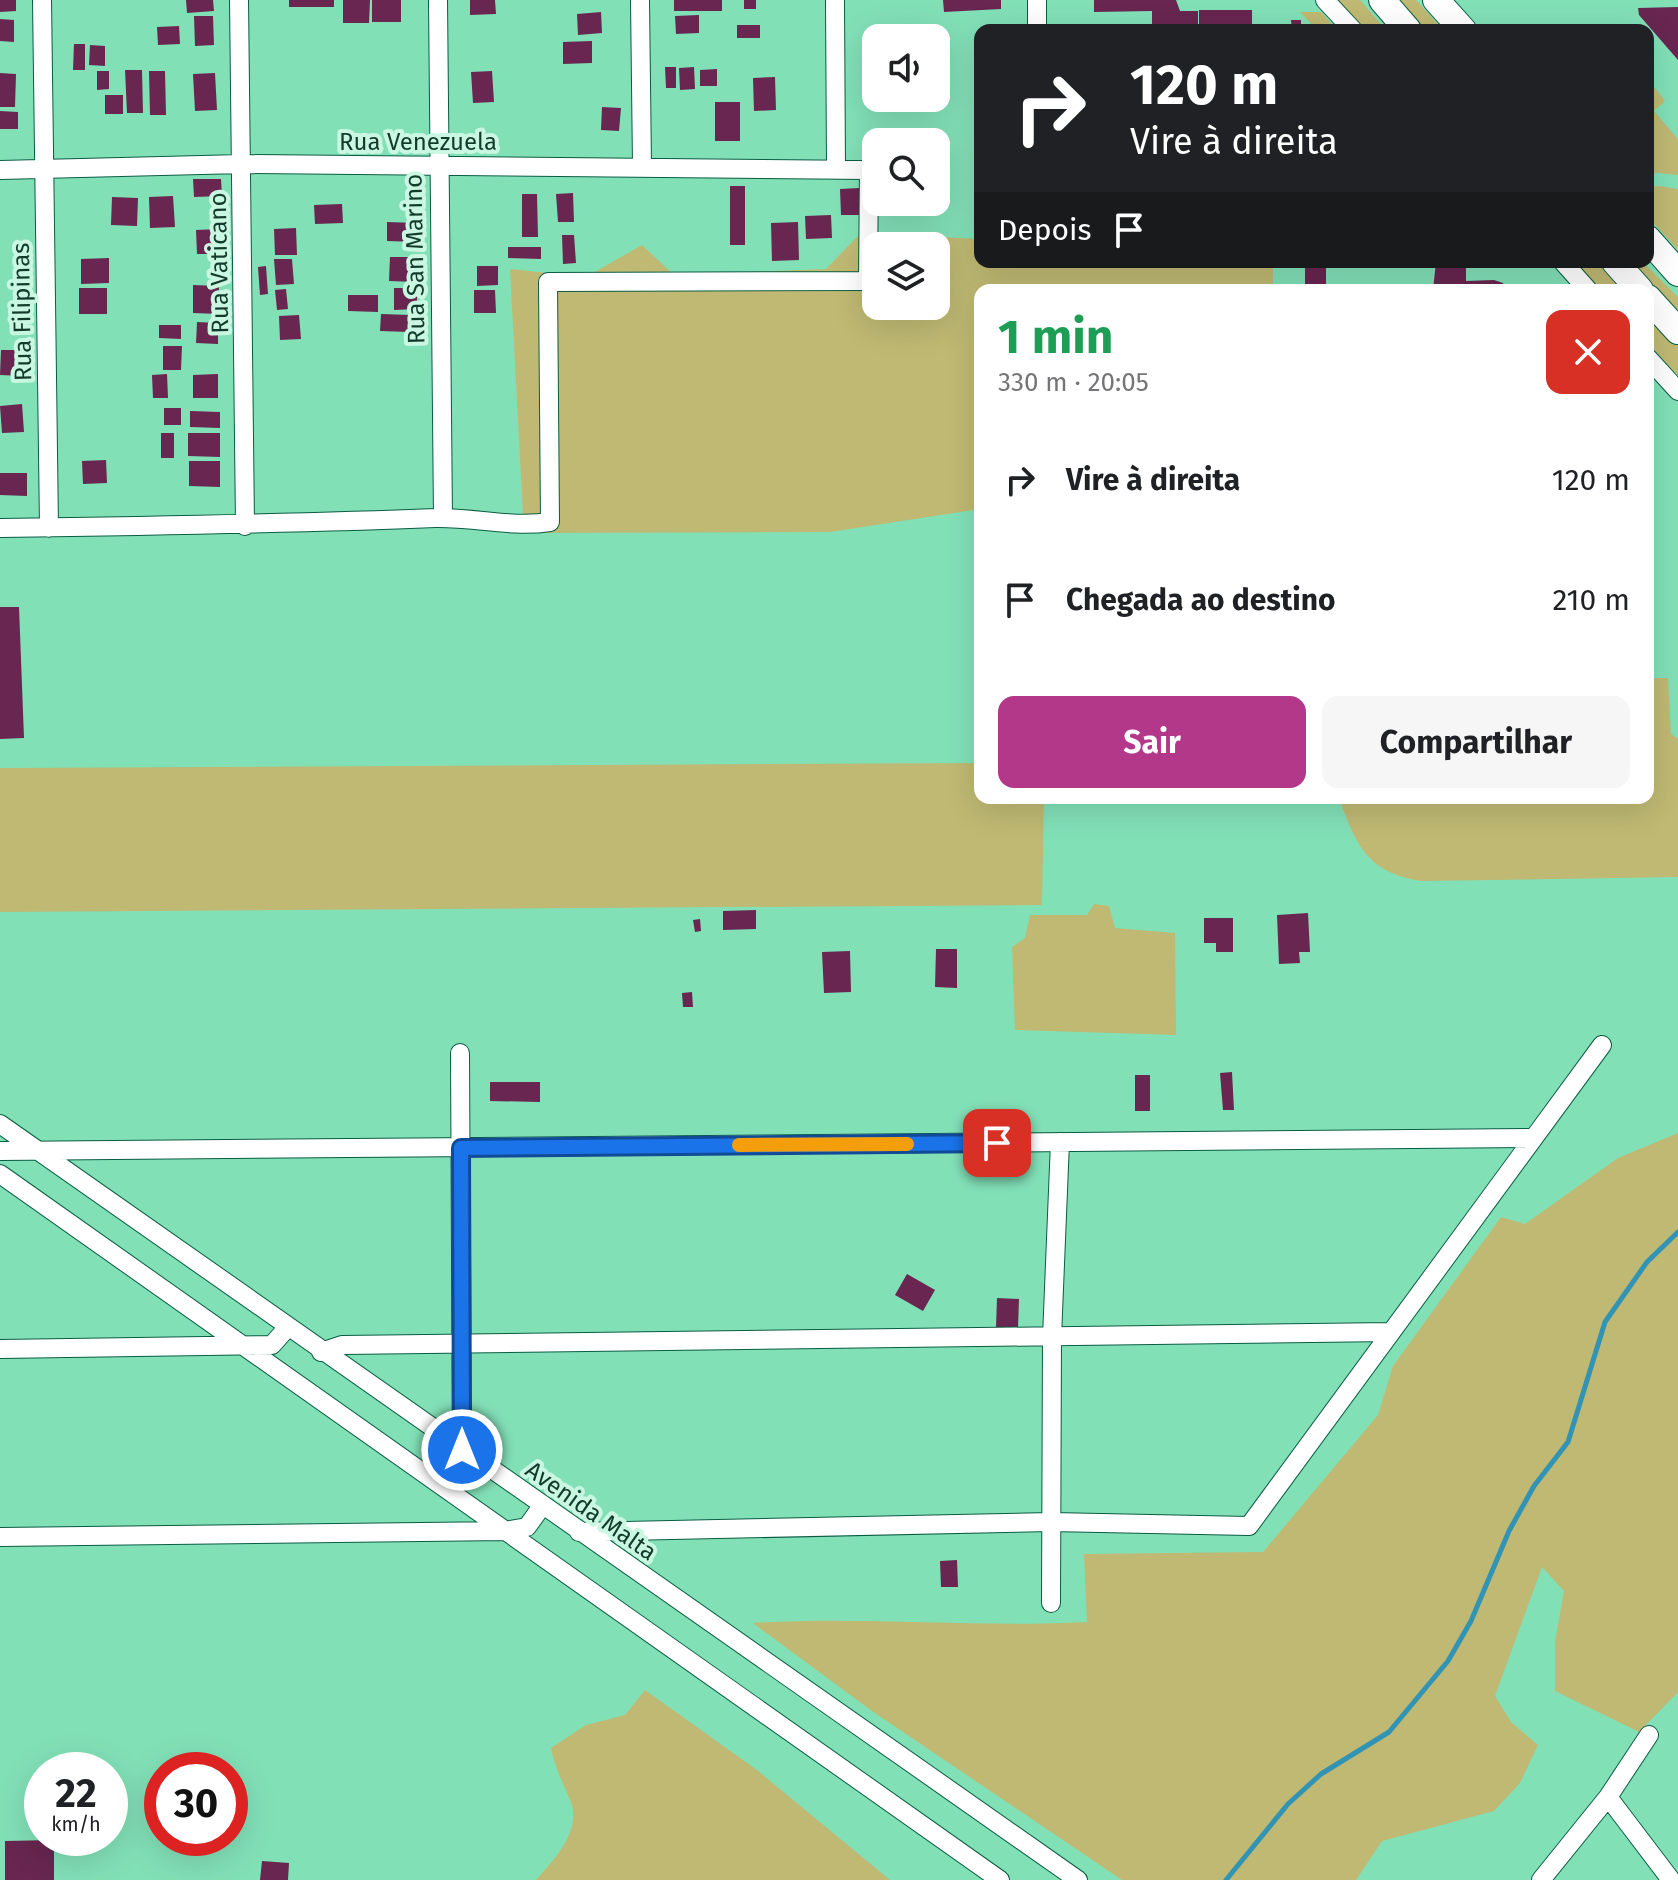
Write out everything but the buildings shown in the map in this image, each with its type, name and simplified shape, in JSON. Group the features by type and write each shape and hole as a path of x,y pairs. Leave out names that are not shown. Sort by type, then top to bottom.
{"highway":[{"path":"1382,0 1403,24"},
{"path":"1436,0 1458,24"},
{"path":"1654,246 1678,275"},
{"path":"1654,252 1678,275"},
{"path":"1620,268 1635,284"},
{"path":"1654,305 1678,331"}],"street":[{"name":"Rua Filipinas","path":"42,0 49,528"},
{"name":"Rua Vaticano","path":"239,0 245,526"},
{"name":"Rua San Marino","path":"438,0 437,167 443,518"},
{"path":"640,0 642,166"},
{"path":"835,0 836,168"},
{"path":"1325,0 1347,24"},
{"name":"Rua Venezuela","path":"0,170 242,164 869,170 868,281 548,282 550,522 521,526 443,518"},
{"path":"1568,268 1583,284"},
{"path":"1654,365 1678,391"},
{"path":"0,528 245,526 443,518"},
{"path":"579,1532 1051,1522 1249,1526 1602,1045"},
{"path":"460,1053 462,1450"},
{"name":"Avenida Malta","path":"0,1124 1078,1880"},
{"path":"0,1151 1534,1138"},
{"path":"1051,1603 1052,1337 1060,1142"},
{"path":"0,1174 1000,1880"},
{"path":"0,1349 272,1345 287,1328"},
{"path":"321,1352 342,1345 463,1346 1391,1332"},
{"path":"0,1537 505,1531 527,1527 542,1506"},
{"path":"1541,1880 1608,1797 1649,1735"},
{"path":"1608,1797 1671,1880"}],"shaded area":[{"path":"1335,0 1360,0 1381,24 1357,24"},
{"path":"1391,0 1416,0 1438,24 1413,24"},
{"path":"1300,12 1321,12 1332,24 1311,24"},
{"path":"1654,88 1655,88 1665,101 1654,111"},
{"path":"1654,111 1678,139 1678,175 1654,173"},
{"path":"1654,187 1678,189 1678,250 1654,224"},
{"path":"862,233 862,320 950,320 950,237 974,239 974,268 1273,268 1273,284 974,284 974,510 830,532 524,533 510,269 586,277 642,245 674,275 826,269"},
{"path":"1581,268 1607,268 1622,284 1595,284"},
{"path":"1635,268 1649,268 1678,297 1678,315 1654,288 1654,284 1650,284"},
{"path":"1654,319 1678,345 1678,376 1654,350"},
{"path":"1654,678 1668,678 1671,734 1678,739 1678,877 1422,881 1389,872 1377,864 1367,855 1352,831 1341,804 1654,804"},
{"path":"974,763 974,804 1044,804 1042,905 0,912 0,768"},
{"path":"1094,904 1109,906 1115,928 1175,933 1176,1035 1015,1030 1012,947 1025,938 1030,915 1087,915"},
{"path":"1678,1133 1678,1692 1639,1732 1555,1691 1555,1642 1564,1591 1542,1567 1495,1696 1511,1722 1538,1745 1520,1783 1494,1811 1382,1841 1356,1880 1122,1880 872,1711 753,1623 1087,1622 1084,1554 1263,1552 1378,1415 1393,1366 1501,1217 1525,1224 1618,1158"},
{"path":"645,1690 757,1770 890,1880 536,1880 564,1845 573,1824 571,1802 551,1748 586,1725 625,1715"}],"waterway":[{"path":"1226,1880 1288,1804 1321,1774 1389,1732 1448,1661 1471,1621 1509,1531 1534,1486 1568,1442 1605,1322 1647,1262 1678,1232"}],"slow traffic":[{"path":"739,1145 907,1144"}],"route":[{"path":"462,1450 461,1148 997,1143"}]}
